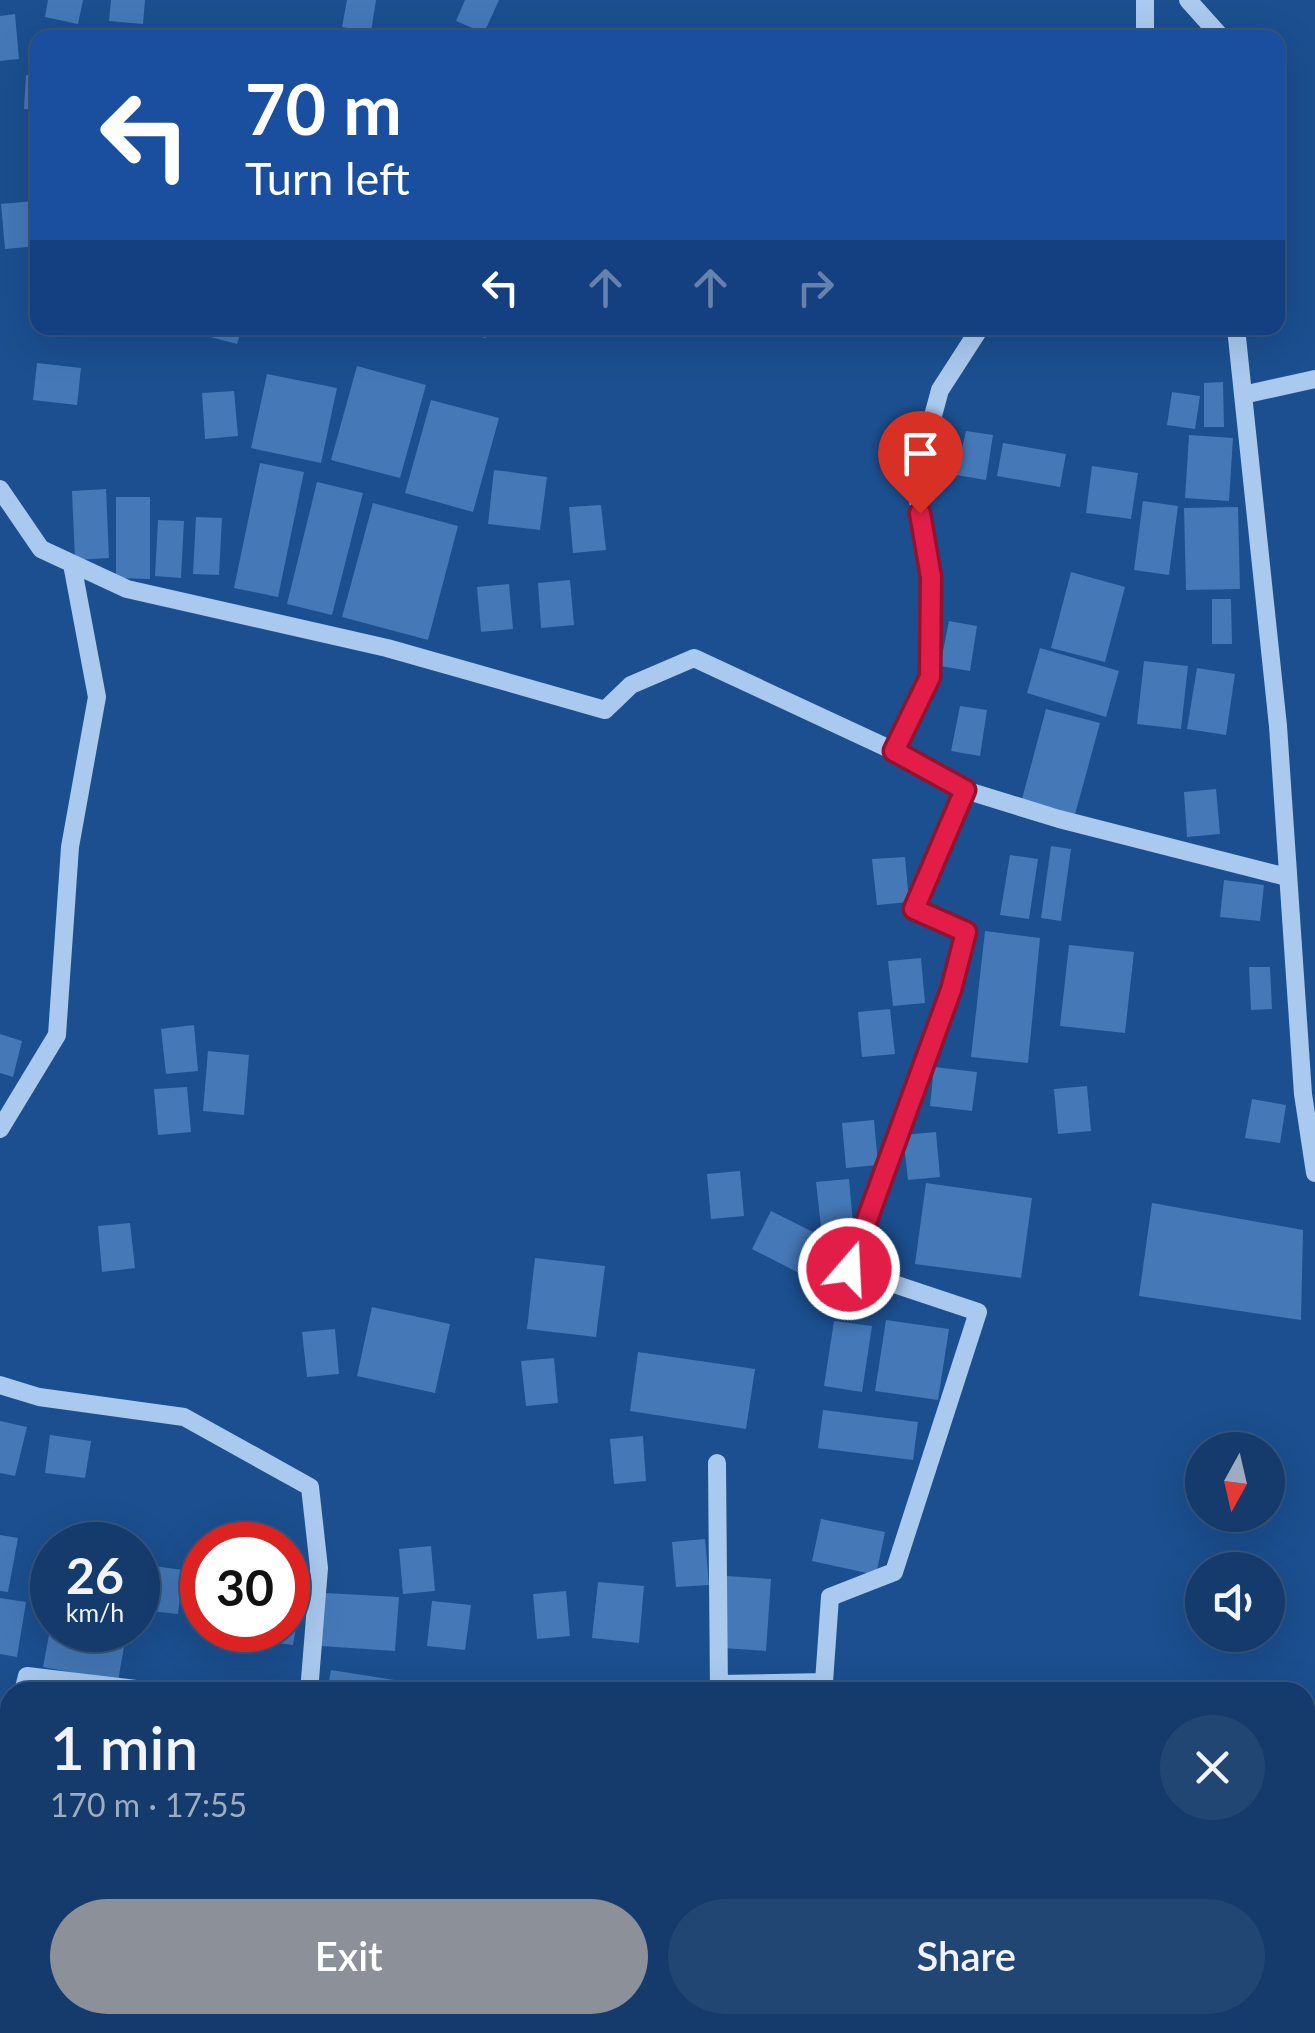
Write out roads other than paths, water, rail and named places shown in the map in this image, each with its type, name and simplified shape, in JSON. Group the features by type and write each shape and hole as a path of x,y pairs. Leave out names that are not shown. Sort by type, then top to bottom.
{"street":[{"path":"1145,0 1145,30"},
{"path":"1188,0 1215,30"},
{"path":"894,751 930,677 931,577 915,482 940,390 975,335"},
{"path":"1237,335 1278,726 1303,1094 1315,1172"},
{"path":"1242,395 1315,378"},
{"path":"0,489 41,549 127,589 387,648 605,710 632,685 694,658 894,751 965,790 1059,819 1287,878"},
{"path":"0,1130 56,1036 70,847 96,697 72,564"},
{"path":"824,1682 830,1597 894,1572 978,1312 849,1269 951,990 966,932 914,909 965,790"},
{"path":"0,1385 39,1397 184,1417 310,1487 318,1568 311,1682"},
{"path":"717,1462 719,1682"},
{"path":"26,1682 27,1676 77,1682"}]}
